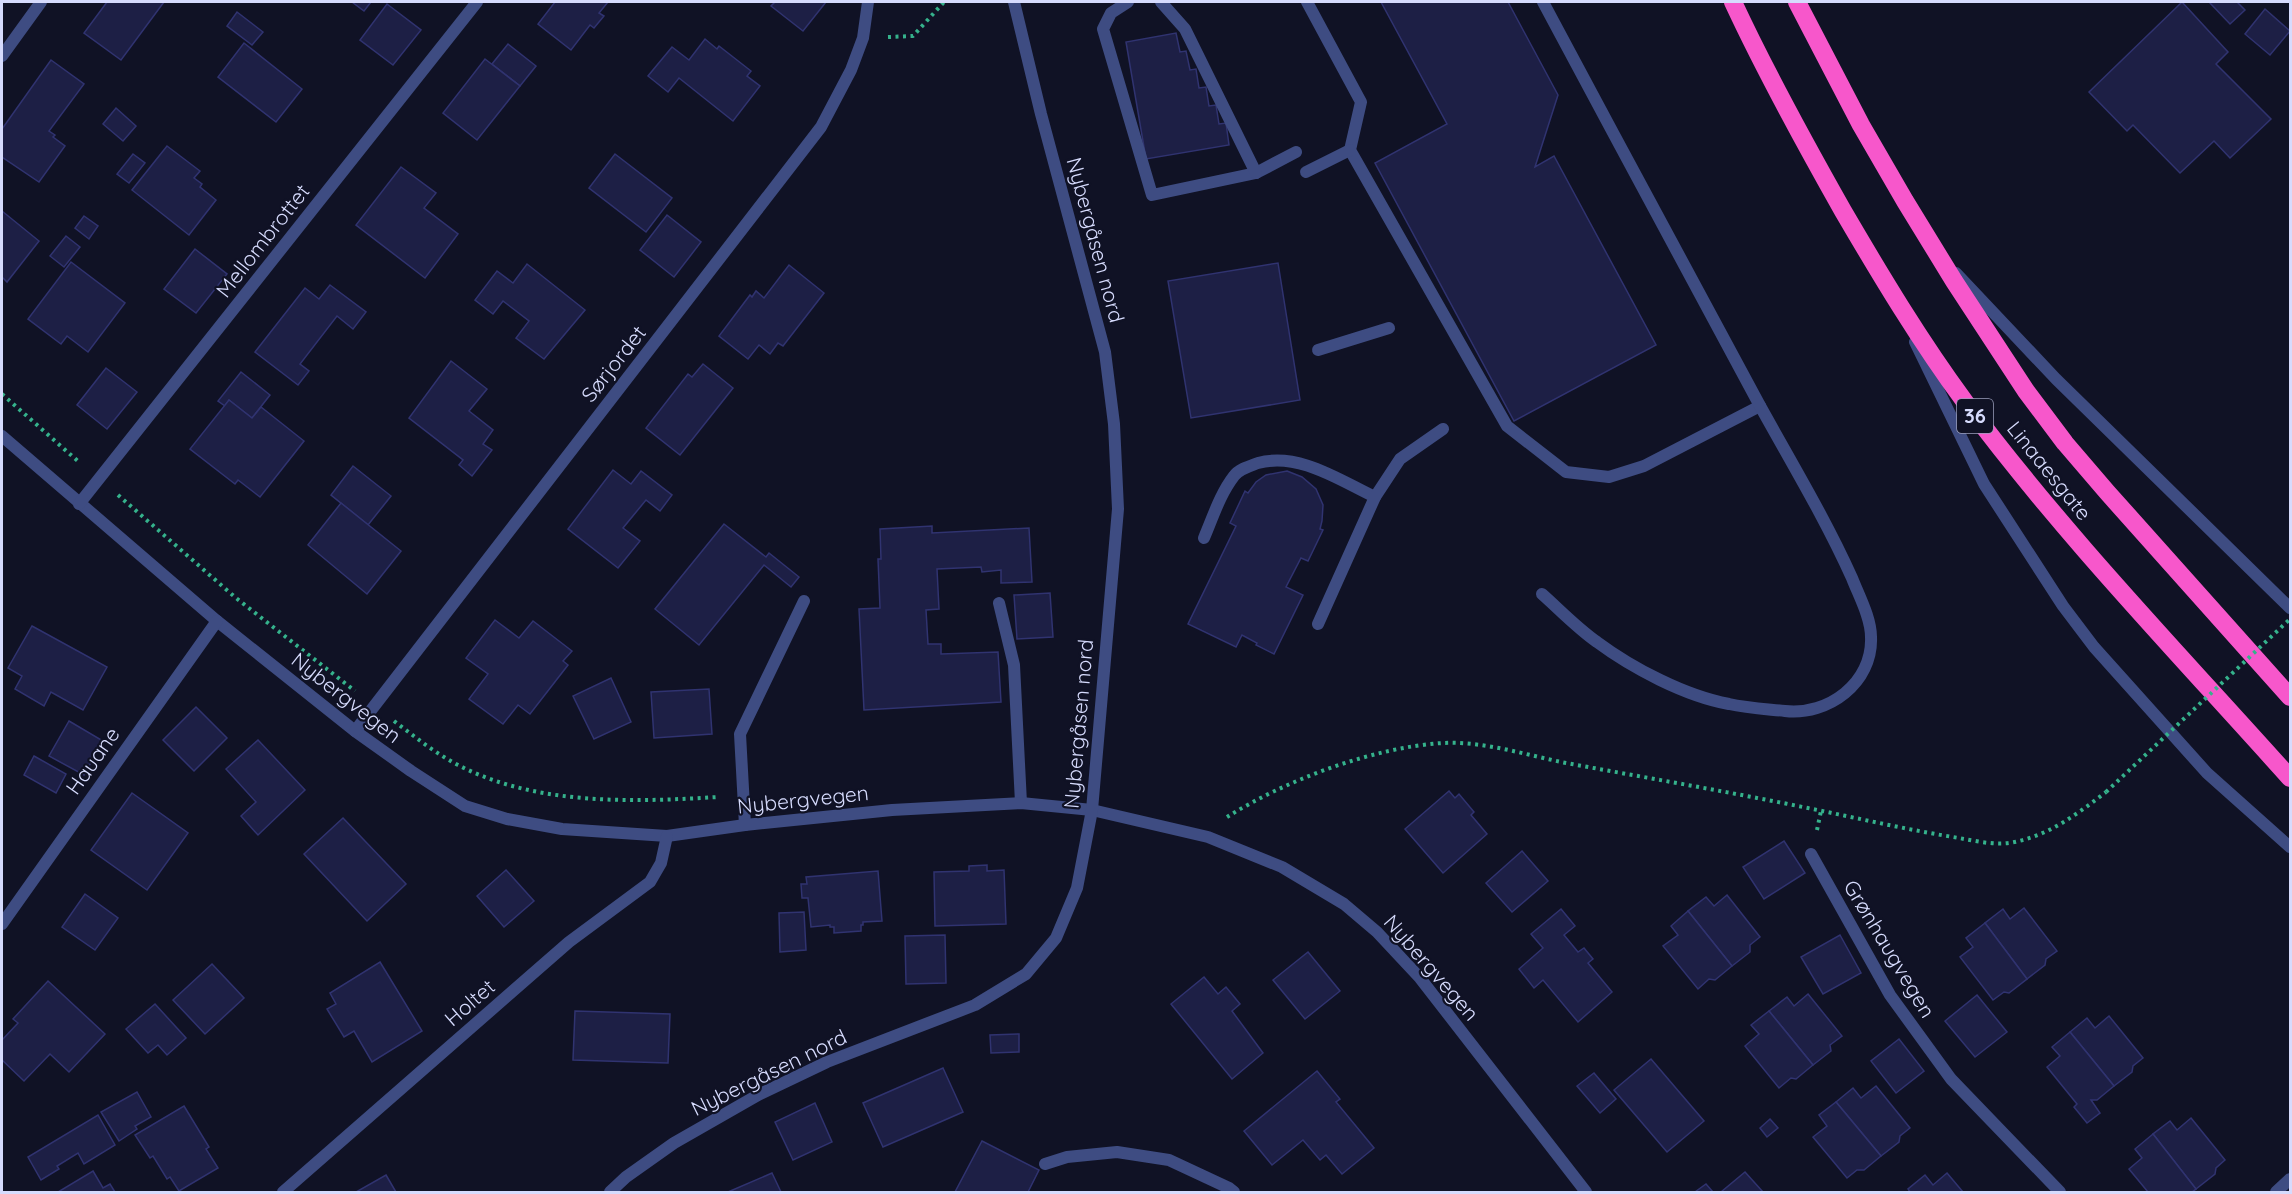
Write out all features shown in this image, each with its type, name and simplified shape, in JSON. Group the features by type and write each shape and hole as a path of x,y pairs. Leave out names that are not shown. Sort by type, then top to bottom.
{"highway":[{"name":"Linaaesgate","path":"1733,2 1780,98 1890,290 1964,401 2041,499 2290,778"},
{"name":"Linaaesgate","path":"1797,2 1861,125 1991,339 2066,443 2290,697"}],"street":[{"path":"2,56 41,2"},
{"name":"Mellombrottet","path":"79,504 477,2"},
{"name":"Sørjordet","path":"355,731 822,127 851,70 863,38 868,2"},
{"name":"Nybergåsen nord","path":"610,1192 626,1177 674,1143 758,1095 827,1062 975,1005 1026,974 1056,938 1077,888 1092,810 1118,509 1114,424 1105,352 1041,114 1014,2"},
{"path":"1128,2 1111,13 1103,30 1152,195 1256,172 1296,152"},
{"path":"1161,2 1185,29 1256,172"},
{"path":"1307,2 1361,102 1350,150 1506,426 1566,471 1609,477 1644,466 1760,406"},
{"path":"1542,594 1597,642 1662,682 1727,704 1793,712 1810,710 1832,703 1848,693 1861,675 1870,655 1872,635 1860,598 1833,536 1760,406 1543,2"},
{"path":"1306,172 1350,150"},
{"path":"1935,250 2056,379 2290,608"},
{"path":"1890,290 1984,484 2063,606 2094,647 2208,773 2290,847"},
{"path":"1318,350 1389,328"},
{"path":"1318,624 1375,498 1400,459 1443,429"},
{"name":"Nybergvegen","path":"2,436 217,621 355,731 465,806 507,819 562,829 667,836 745,825 892,810 1021,803 1092,810 1208,837 1282,867 1344,904 1377,932 1420,978 1586,1192"},
{"path":"1204,538 1221,496 1236,474 1252,465 1274,459 1311,466 1375,498"},
{"path":"745,825 740,734 804,601"},
{"path":"999,603 1014,665 1021,803"},
{"name":"Hauane","path":"2,924 217,621"},
{"name":"Holtet","path":"283,1192 569,942 650,882 661,863 667,836"},
{"name":"Grønhaugvegen","path":"1811,854 1896,1005 1951,1079 2060,1192"},
{"path":"1045,1164 1067,1157 1117,1152 1169,1160 1234,1192"},
{"path":"2276,1192 2290,1179"}],"path":[{"path":"863,38 913,36 944,2"},
{"path":"2,394 236,598 374,706 425,744 451,760 509,785 560,795 643,801 744,795"},
{"path":"1208,837 1222,820 1249,804 1309,777 1359,759 1405,748 1445,743 1512,751 1561,762 1780,801 1978,842 2006,843 2040,834 2059,825 2106,792 2290,619"}],"building":[{"path":"107,2 164,2 121,60 84,33"},
{"path":"352,2 371,2 364,11"},
{"path":"555,2 608,2 599,13 604,16 594,28 590,25 571,50 538,24"},
{"path":"775,2 826,2 803,31 771,6"},
{"path":"1381,2 1508,2 1558,95 1535,167 1554,156 1656,345 1514,421 1375,163 1447,124"},
{"path":"2182,2 2228,52 2216,64 2271,119 2230,158 2214,141 2180,173 2133,125 2127,131 2089,92"},
{"path":"2209,2 2237,2 2245,10 2230,24"},
{"path":"387,4 421,30 393,65 360,40"},
{"path":"2265,9 2290,31 2270,55 2245,34"},
{"path":"237,12 263,32 252,45 227,26"},
{"path":"1176,33 1180,52 1186,51 1190,70 1196,69 1199,88 1206,87 1209,106 1216,105 1219,124 1226,123 1229,145 1146,159 1126,42"},
{"path":"705,39 717,49 719,46 751,71 747,76 760,86 733,121 679,78 668,92 648,76 672,47 689,60"},
{"path":"244,43 302,89 276,122 218,77"},
{"path":"508,44 536,66 520,86 492,64"},
{"path":"485,59 520,86 477,140 443,113"},
{"path":"51,60 84,84 49,131 65,146 39,182 2,157 2,129"},
{"path":"116,108 136,126 123,141 103,124"},
{"path":"167,146 200,171 194,178 202,184 200,187 216,200 189,235 132,190"},
{"path":"133,154 145,163 129,183 117,174"},
{"path":"615,154 672,198 646,232 589,188"},
{"path":"401,167 436,193 424,208 458,234 425,278 356,225"},
{"path":"2,211 39,241 7,282 2,277"},
{"path":"667,215 701,242 674,277 640,250"},
{"path":"84,216 98,226 89,239 75,228"},
{"path":"66,236 80,247 64,267 50,256"},
{"path":"195,249 227,274 196,313 164,289"},
{"path":"71,262 125,303 88,352 67,336 61,344 28,319"},
{"path":"1278,263 1300,400 1191,418 1168,281"},
{"path":"527,264 585,310 544,359 516,338 529,321 503,301 493,314 475,300 497,271 513,283"},
{"path":"789,265 824,293 783,346 778,343 770,354 759,345 748,359 719,336 750,295 752,297 756,291 764,298"},
{"path":"330,285 366,312 353,329 337,316 300,364 309,371 298,385 255,352 305,288 319,299"},
{"path":"451,361 487,389 469,411 493,430 483,444 492,450 472,476 459,465 463,460 409,418"},
{"path":"703,364 733,388 680,455 646,428 688,374 692,377"},
{"path":"106,368 137,392 107,429 77,405"},
{"path":"241,372 270,395 252,418 229,400 225,406 218,401"},
{"path":"229,400 252,418 261,407 304,441 260,497 238,480 235,484 190,449"},
{"path":"353,466 391,496 368,525 331,495"},
{"path":"613,470 631,484 641,471 672,495 660,511 646,500 623,528 640,541 618,568 568,529"},
{"path":"1287,471 1302,477 1316,489 1323,505 1320,529 1323,530 1308,561 1301,558 1286,587 1303,595 1274,654 1242,635 1236,647 1188,624 1236,526 1230,523 1245,491 1248,493 1256,482 1266,475"},
{"path":"341,503 401,551 367,594 308,545"},
{"path":"724,524 766,557 769,553 799,577 791,587 764,565 699,645 655,609"},
{"path":"932,526 932,533 1029,528 1032,582 1001,583 1001,570 982,572 981,567 937,569 939,609 926,610 928,644 941,644 941,654 998,652 1001,702 864,710 859,609 880,608 878,559 881,559 880,529"},
{"path":"1050,593 1053,637 1017,639 1014,595"},
{"path":"495,620 519,638 533,621 572,651 563,661 568,665 530,714 518,705 503,724 469,699 488,674 466,658"},
{"path":"32,626 107,667 83,710 51,692 44,706 15,689 22,676 8,668"},
{"path":"611,678 631,722 594,739 573,696"},
{"path":"709,689 712,734 654,738 651,692"},
{"path":"196,707 227,738 194,771 163,740"},
{"path":"69,721 103,741 84,775 49,756"},
{"path":"258,740 305,790 258,835 241,816 256,802 226,769"},
{"path":"34,756 66,774 56,793 24,775"},
{"path":"1449,791 1455,798 1459,794 1474,812 1471,815 1487,834 1443,873 1405,829"},
{"path":"132,793 188,833 147,890 91,850"},
{"path":"343,818 406,884 367,921 304,854"},
{"path":"1784,841 1805,873 1764,899 1743,867"},
{"path":"1522,851 1548,881 1512,912 1486,883"},
{"path":"987,865 987,871 1004,870 1006,924 935,926 934,872 969,871 969,866"},
{"path":"506,870 534,901 504,927 477,896"},
{"path":"878,871 882,921 863,922 861,931 834,933 834,927 830,925 811,927 808,898 802,898 801,884 807,884 806,877"},
{"path":"85,894 118,918 95,950 62,927"},
{"path":"1727,895 1760,937 1750,945 1750,952 1732,966 1688,911 1706,897 1714,906"},
{"path":"2024,908 2057,951 2046,959 2045,965 2027,979 1985,923 2003,909 2010,919"},
{"path":"1561,909 1575,926 1564,935 1578,952 1584,948 1593,959 1588,963 1612,992 1578,1022 1543,980 1534,988 1519,969 1543,948 1531,934"},
{"path":"1688,911 1732,966 1715,980 1709,979 1698,989 1663,946 1678,935 1671,926"},
{"path":"804,912 806,950 780,952 779,913"},
{"path":"1985,923 2027,979 2009,993 2004,992 1993,1000 1960,957 1973,947 1966,938"},
{"path":"945,935 946,983 906,984 905,936"},
{"path":"1840,935 1861,973 1823,994 1801,957"},
{"path":"1308,952 1340,991 1305,1019 1273,980"},
{"path":"380,962 422,1031 372,1062 354,1031 344,1037 327,1009 336,1004 330,993"},
{"path":"212,964 244,998 205,1034 173,1000"},
{"path":"1204,977 1218,994 1226,987 1240,1004 1232,1011 1263,1053 1232,1079 1171,1004"},
{"path":"48,981 105,1034 69,1072 50,1054 24,1081 2,1060 2,1040 18,1023 13,1019"},
{"path":"1808,994 1842,1036 1830,1045 1831,1051 1813,1065 1769,1011 1787,997 1794,1006"},
{"path":"1977,995 2007,1032 1975,1057 1945,1021"},
{"path":"155,1004 186,1038 167,1055 158,1045 148,1053 126,1029"},
{"path":"575,1011 670,1014 668,1063 573,1060"},
{"path":"1769,1011 1813,1065 1796,1079 1791,1078 1779,1088 1745,1046 1759,1034 1751,1025"},
{"path":"2109,1016 2143,1058 2133,1066 2132,1072 2114,1086 2070,1032 2087,1018 2095,1028"},
{"path":"2070,1032 2114,1086 2097,1100 2091,1100 2100,1113 2087,1123 2074,1107 2077,1104 2047,1067 2060,1056 2052,1047"},
{"path":"1019,1034 1019,1052 991,1053 990,1035"},
{"path":"1899,1039 1924,1071 1896,1093 1871,1061"},
{"path":"1651,1059 1704,1121 1667,1152 1614,1090"},
{"path":"943,1068 963,1112 883,1147 863,1103"},
{"path":"1317,1071 1340,1099 1336,1102 1374,1148 1342,1174 1326,1155 1320,1160 1303,1140 1272,1165 1244,1131"},
{"path":"1594,1073 1616,1099 1600,1113 1577,1086"},
{"path":"1876,1086 1910,1128 1900,1136 1899,1142 1881,1156 1836,1102 1853,1088 1861,1098"},
{"path":"137,1092 151,1117 135,1126 137,1129 119,1141 101,1112"},
{"path":"1836,1102 1881,1156 1864,1170 1857,1170 1847,1178 1813,1137 1827,1126 1819,1115"},
{"path":"815,1103 832,1142 793,1160 775,1122"},
{"path":"184,1106 209,1147 206,1149 218,1168 179,1191 170,1177 167,1179 153,1156 150,1158 135,1135"},
{"path":"98,1115 115,1145 84,1164 78,1153 57,1166 59,1169 41,1180 28,1157"},
{"path":"2191,1118 2225,1160 2216,1168 2215,1174 2196,1189 2153,1134 2170,1121 2177,1130"},
{"path":"1770,1119 1778,1128 1767,1137 1760,1128"},
{"path":"2153,1134 2196,1189 2192,1192 2148,1192 2129,1169 2142,1158 2135,1149"},
{"path":"982,1141 1039,1170 1028,1192 955,1192"},
{"path":"93,1171 103,1188 110,1184 115,1192 58,1192"},
{"path":"1745,1172 1763,1192 1721,1192"},
{"path":"772,1173 781,1192 728,1192"},
{"path":"1947,1173 1963,1192 1910,1192 1908,1189 1925,1175 1933,1185"},
{"path":"386,1175 396,1192 356,1192"},
{"path":"1706,1184 1713,1192 1695,1192"}]}
